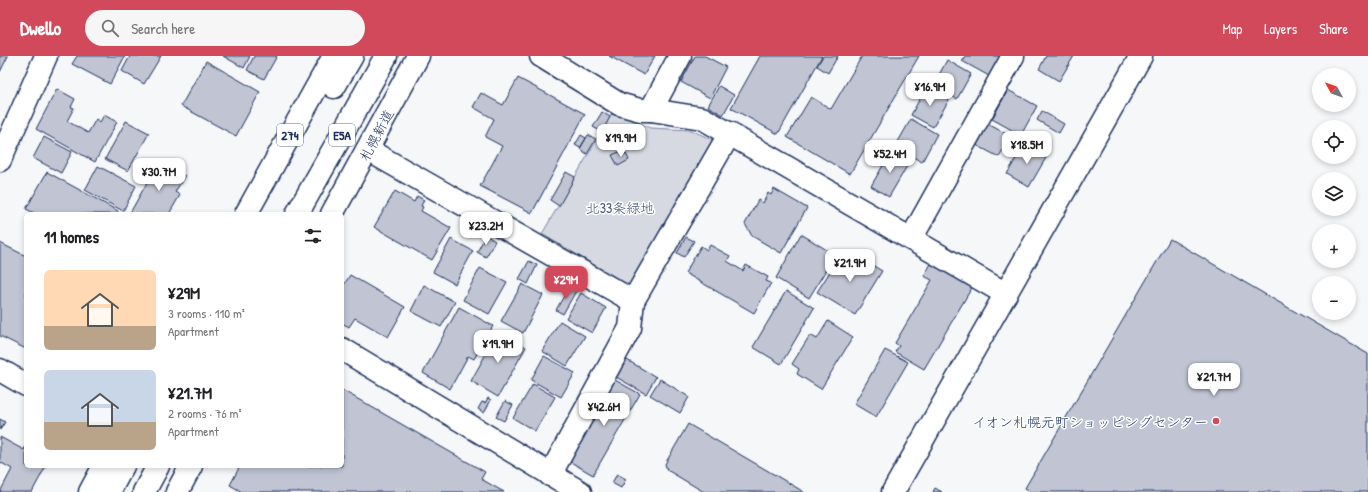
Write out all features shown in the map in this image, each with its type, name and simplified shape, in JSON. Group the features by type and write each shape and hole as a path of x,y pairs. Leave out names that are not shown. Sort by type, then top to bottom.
{"main road":[{"path":"0,160 46,56"},
{"name":"E5A","path":"264,212 337,56"},
{"name":"274","path":"247,212 337,56"},
{"name":"E5A","path":"299,212 386,56"},
{"name":"札幌新道","path":"333,212 418,56"},
{"path":"541,56 619,104 640,110 651,110 702,118 1006,294"},
{"path":"651,110 680,56"},
{"path":"911,238 1013,56"},
{"path":"893,492 1140,56"},
{"path":"550,476 630,328 633,301 730,133"},
{"path":"368,150 633,301"},
{"path":"344,350 575,491"},
{"path":"0,370 24,384"},
{"path":"90,492 103,468"},
{"path":"109,492 122,468"},
{"path":"144,492 157,468"},
{"path":"177,492 190,468"}],"green space":[{"name":"北33条緑地","path":"614,110 650,128 691,130 719,143 635,289 542,234"}],"building":[{"path":"0,56 8,56 0,72"},
{"path":"77,56 125,56 110,84 72,64"},
{"path":"130,56 161,56 144,84 122,71"},
{"path":"223,56 250,56 244,68"},
{"path":"254,56 277,56 264,79 247,70"},
{"path":"609,56 655,56 644,75"},
{"path":"695,56 705,56 726,67 710,98 681,82"},
{"path":"760,56 822,56 778,134 731,108"},
{"path":"823,56 838,56 828,73 817,66"},
{"path":"862,56 919,56 850,174 787,137 811,97 831,109"},
{"path":"965,56 1000,57 989,76 962,61"},
{"path":"1046,56 1074,56 1059,81 1039,69"},
{"path":"947,60 971,74 957,99 933,86"},
{"path":"206,61 260,92 236,136 181,106"},
{"path":"518,78 585,114 532,213 480,186 502,146 485,137 494,119 473,107 481,93 503,105"},
{"path":"719,86 734,95 723,115 708,106"},
{"path":"926,87 949,100 933,127 911,115"},
{"path":"57,89 75,99 71,107 74,108 67,121 88,133 96,119 100,122 104,115 117,122 95,162 36,129"},
{"path":"1008,90 1037,106 1021,135 992,119"},
{"path":"1042,111 1064,124 1059,133 1037,120"},
{"path":"602,112 610,117 602,132 593,127"},
{"path":"911,119 937,134 922,162 895,147"},
{"path":"126,121 149,133 128,171 105,159"},
{"path":"988,124 1010,136 999,157 976,145"},
{"path":"581,135 586,138 580,148 575,145"},
{"path":"588,135 596,139 587,154 580,149"},
{"path":"44,137 72,152 61,173 33,158"},
{"path":"1025,143 1047,156 1029,187 1007,174"},
{"path":"624,150 629,160 618,166 612,155"},
{"path":"892,150 910,161 889,197 871,186"},
{"path":"159,161 185,176 175,192 180,195 170,212 131,212"},
{"path":"98,166 136,186 123,211 85,190"},
{"path":"47,172 118,211 32,212 26,209"},
{"path":"566,172 575,177 559,206 550,200"},
{"path":"774,189 807,208 781,253 752,236 745,224 758,200 763,203 768,193 771,195"},
{"path":"395,191 414,202 417,196 424,200 421,206 423,207 421,211 451,228 432,260 374,227"},
{"path":"801,234 835,255 809,298 776,278"},
{"path":"486,235 495,241 486,257 477,252"},
{"path":"686,237 694,241 684,257 677,253"},
{"path":"451,239 473,251 455,284 433,272"},
{"name":"イオン札幌元町ショッピングセンター","path":"1170,239 1368,354 1368,492 1031,492 1025,488"},
{"path":"0,243 24,255 24,348 0,336"},
{"path":"710,245 730,256 727,261 743,271 746,265 768,277 766,281 771,283 754,313 685,273 701,246 707,250"},
{"path":"850,252 882,271 855,315 817,292 835,264 840,267"},
{"path":"933,260 974,284 924,369 895,352 899,346 895,343 932,280 924,276"},
{"path":"529,261 537,265 528,284 519,279"},
{"path":"480,268 507,282 489,314 463,300"},
{"path":"350,275 405,307 388,337 355,318 349,327 344,324 344,285"},
{"path":"522,284 543,295 523,333 501,321"},
{"path":"424,285 455,302 441,327 411,311"},
{"path":"569,287 576,291 563,314 556,310"},
{"path":"786,291 814,308 781,364 753,347"},
{"path":"581,293 606,308 592,333 566,318"},
{"path":"459,307 493,326 474,359 468,356 450,389 423,373"},
{"path":"560,321 585,336 567,366 542,351"},
{"path":"828,321 853,337 821,389 797,374 799,369 792,364 810,335 817,339"},
{"path":"498,332 526,347 498,397 471,381"},
{"path":"885,350 908,362 876,417 854,404"},
{"path":"544,356 575,373 561,397 531,380"},
{"path":"627,360 656,377 646,394 616,377"},
{"path":"660,379 689,397 680,413 650,395"},
{"path":"615,380 640,394 593,475 569,461"},
{"path":"533,384 555,397 535,431 513,418"},
{"path":"344,391 485,472 481,479 504,492 242,492 230,485 239,468 344,468"},
{"path":"488,398 491,400 484,413 478,409 482,402 485,403"},
{"path":"505,401 513,405 504,421 496,417"},
{"path":"0,419 5,422 0,430"},
{"path":"688,424 804,492 704,492 667,470 665,464"},
{"path":"0,437 24,450 24,468 45,468 32,492 0,492 12,469 0,462"},
{"path":"617,474 626,479 621,488 612,483"},
{"path":"935,488 942,492 933,492"}],"place":[{"name":"イオン札幌元町ショッピングセンター","path":"1216,421"}]}
